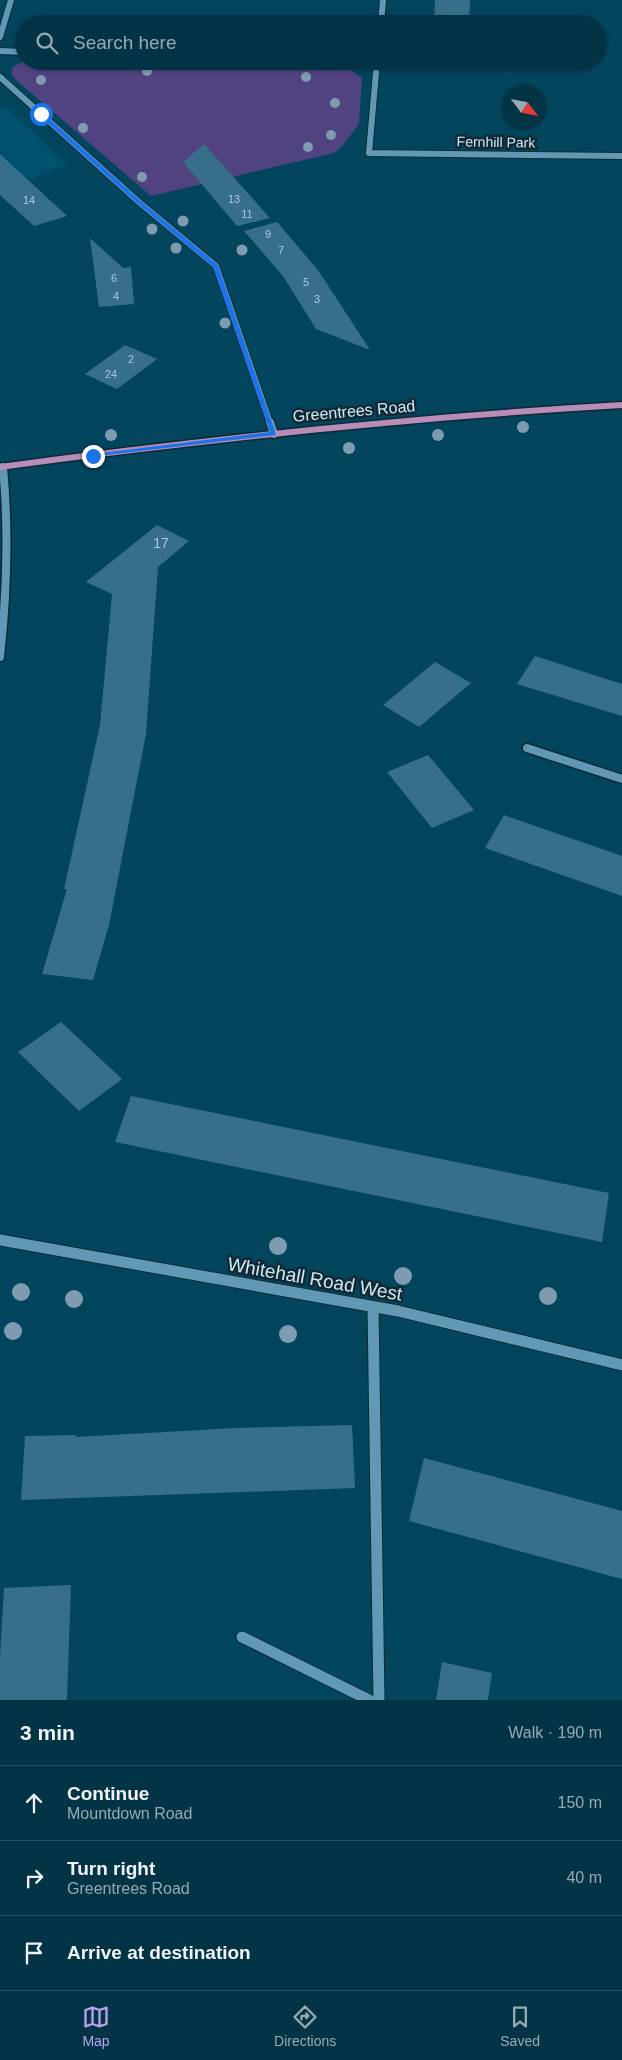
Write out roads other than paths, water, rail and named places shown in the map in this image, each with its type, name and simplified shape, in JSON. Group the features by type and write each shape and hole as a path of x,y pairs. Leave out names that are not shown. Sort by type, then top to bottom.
{"main road":[{"name":"Greentrees Road","path":"2,467 274,434 533,410 622,405"}],"street":[{"path":"0,37 12,0"},
{"path":"382,15 384,0"},
{"path":"0,51 15,52"},
{"name":"Fernhill Park","path":"376,70 369,153 622,156"},
{"path":"0,77 140,203 216,266 274,434"},
{"path":"0,656 5,618 8,533 2,467"},
{"path":"527,748 622,779"},
{"name":"Whitehall Road West","path":"0,1240 398,1311 622,1365"},
{"path":"372,1307 379,1700"},
{"path":"242,1637 369,1700"}]}
